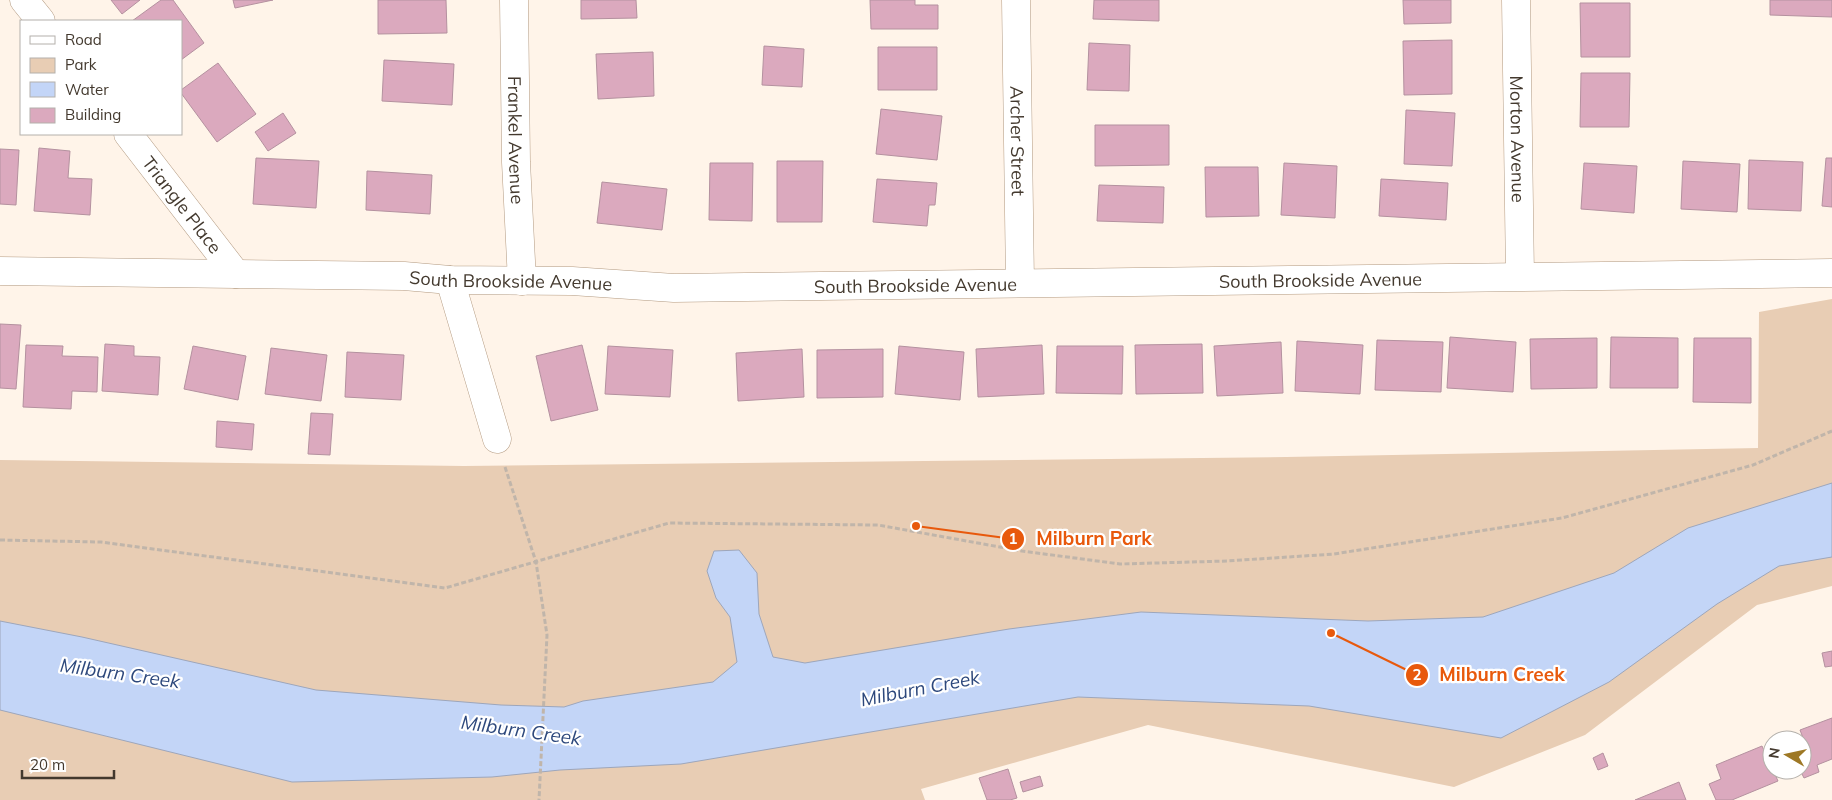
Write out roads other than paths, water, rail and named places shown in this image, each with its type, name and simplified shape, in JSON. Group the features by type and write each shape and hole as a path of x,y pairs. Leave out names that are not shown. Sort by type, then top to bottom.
{"street":[{"path":"24,0 40,20"},
{"name":"Frankel Avenue","path":"514,0 516,162 522,281"},
{"name":"Archer Street","path":"1016,0 1020,284"},
{"name":"Morton Avenue","path":"1516,0 1520,276"},
{"name":"Triangle Place","path":"129,135 236,274"},
{"name":"South Brookside Avenue","path":"0,271 404,276 450,280 572,281 674,288 1832,272"},
{"path":"450,280 496,439"}],"water":[{"name":"Milburn Creek","path":"1832,483 1832,557 1779,566 1717,604 1609,682 1501,738 1309,706 1078,697 681,764 560,770 492,777 292,782 0,710 0,621 82,637 316,690 501,705 564,707 583,701 713,682 737,662 730,617 716,598 707,571 714,551 739,550 757,573 759,614 773,657 805,663 1009,629 1141,612 1368,621 1483,617 1614,573 1688,528"}],"place":[{"name":"Milburn Park","path":"916,526"},
{"name":"Milburn Creek","path":"1331,633"}]}
